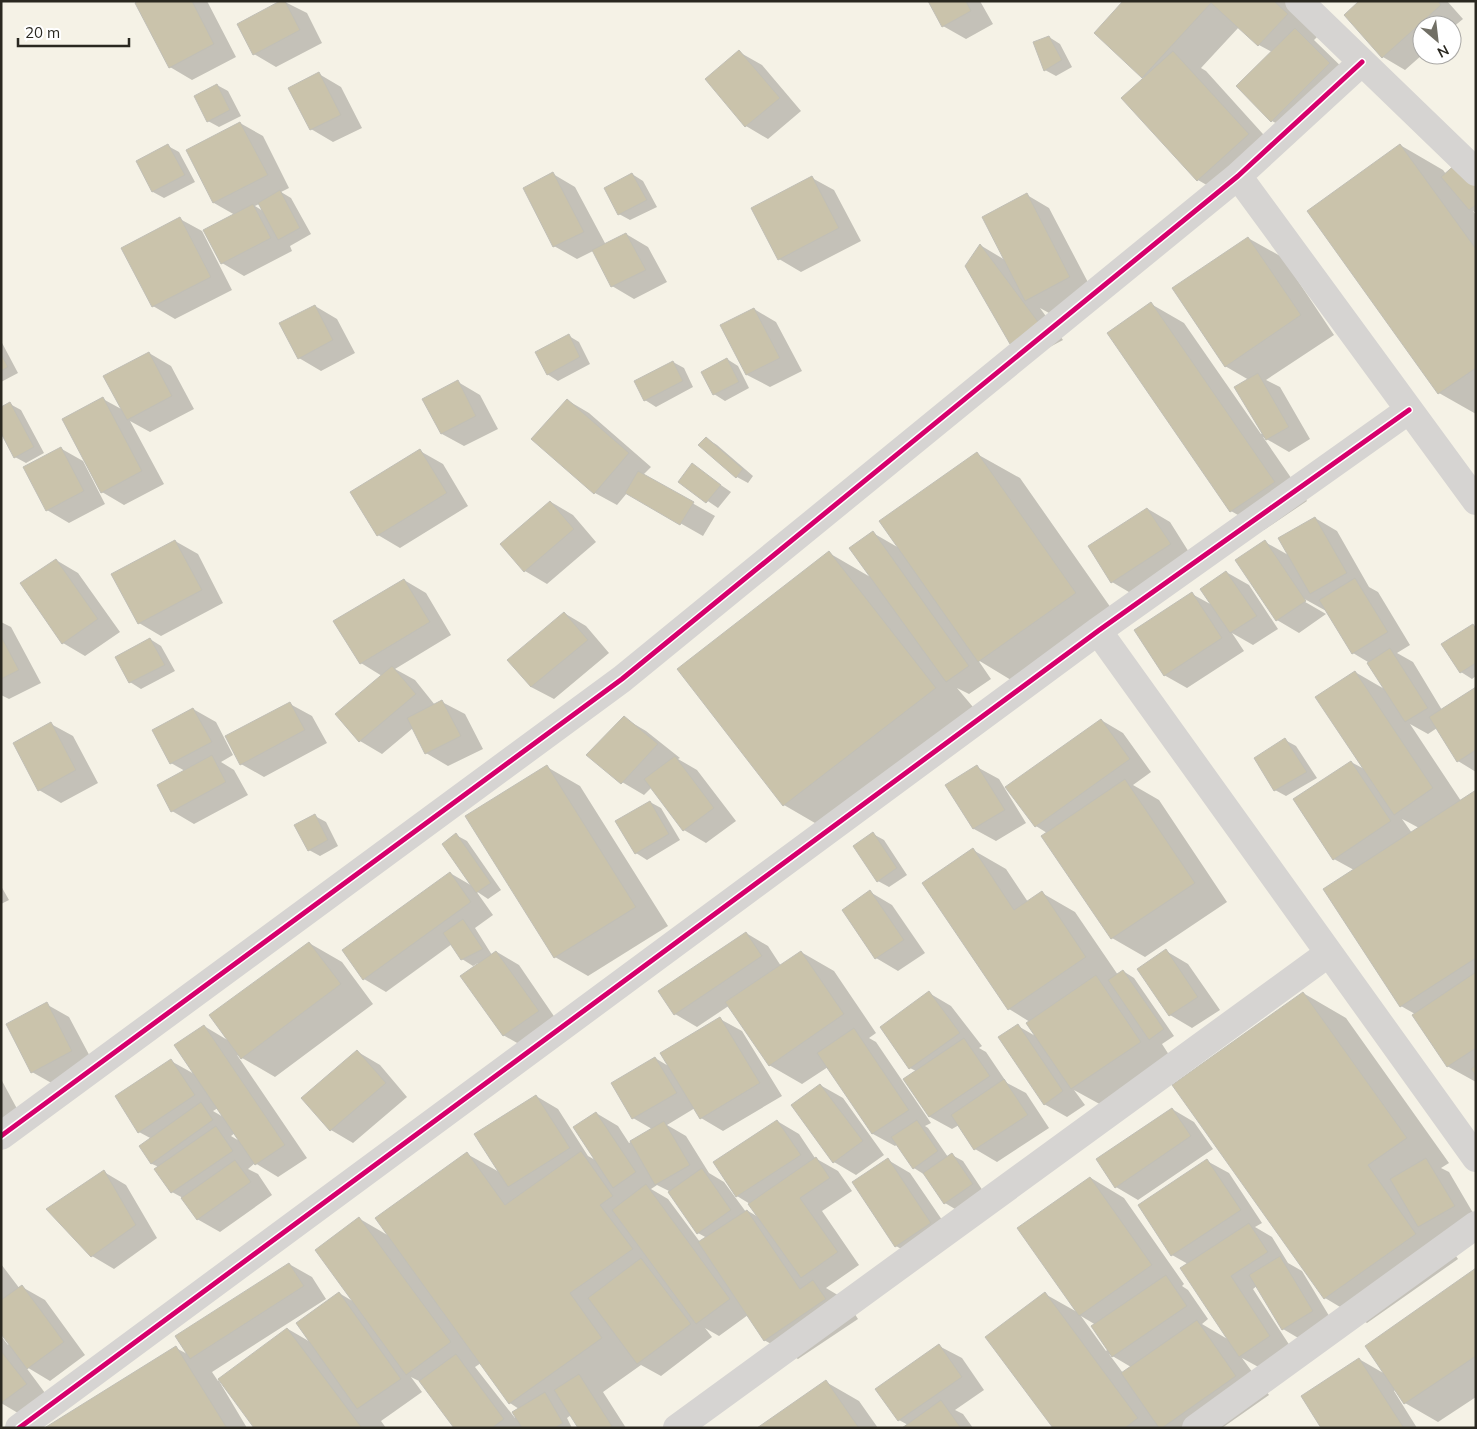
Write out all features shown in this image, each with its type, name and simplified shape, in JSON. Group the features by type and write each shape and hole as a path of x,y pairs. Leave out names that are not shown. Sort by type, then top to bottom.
{"street":[{"path":"1299,1 1476,172"},
{"path":"1,1136 622,679 1238,176 1362,62"},
{"path":"1238,176 1476,501"},
{"path":"19,1428 1098,631 1409,410"},
{"path":"1098,631 1476,1158"},
{"path":"677,1428 1329,953"},
{"path":"1196,1428 1476,1225"}],"building":[{"path":"138,1 192,1 214,44 169,68 135,3"},
{"path":"280,1 285,1 300,30 253,55 237,24"},
{"path":"928,1 966,1 971,11 942,27"},
{"path":"1123,1 1274,1 1288,14 1258,46 1211,3 1142,78 1094,33"},
{"path":"1359,1 1438,1 1441,5 1430,15 1412,15 1412,31 1382,58 1344,15"},
{"path":"1295,28 1330,63 1271,122 1236,86"},
{"path":"1049,36 1062,60 1044,71 1033,42"},
{"path":"739,50 780,98 745,127 705,79"},
{"path":"1173,51 1249,134 1197,181 1121,98"},
{"path":"319,72 341,115 310,130 288,88"},
{"path":"217,84 230,110 207,122 194,96"},
{"path":"240,122 268,175 213,203 186,150"},
{"path":"168,144 185,175 152,192 136,161"},
{"path":"1400,144 1476,249 1476,368 1438,394 1307,211"},
{"path":"1457,163 1476,185 1476,205 1469,210 1441,177"},
{"path":"553,172 584,232 553,247 523,188"},
{"path":"632,173 647,200 618,215 604,188"},
{"path":"812,176 839,228 778,260 751,208"},
{"path":"280,190 300,228 278,240 258,203"},
{"path":"1027,193 1070,277 1025,301 982,217"},
{"path":"253,204 271,238 221,264 203,230"},
{"path":"180,217 211,277 152,307 121,248"},
{"path":"626,233 646,270 611,287 592,250"},
{"path":"1248,237 1301,315 1225,367 1172,288"},
{"path":"980,244 1042,327 1010,344 965,266"},
{"path":"1151,302 1275,482 1230,512 1107,333"},
{"path":"315,305 333,340 298,359 279,323"},
{"path":"754,308 780,358 746,375 720,325"},
{"path":"569,334 580,357 547,375 535,352"},
{"path":"149,352 172,396 127,420 103,376"},
{"path":"1,354 8,367 1,371"},
{"path":"727,358 739,382 713,395 701,372"},
{"path":"673,361 683,381 644,401 634,381"},
{"path":"1258,373 1289,427 1266,440 1234,387"},
{"path":"458,380 476,416 441,434 422,399"},
{"path":"103,397 142,471 101,493 62,419"},
{"path":"567,399 629,453 594,494 531,439"},
{"path":"10,402 34,447 14,458 1,433 1,407"},
{"path":"706,437 743,469 736,478 698,445"},
{"path":"61,447 84,491 46,511 23,467"},
{"path":"420,449 447,493 377,536 350,492"},
{"path":"977,452 1076,593 978,662 879,521"},
{"path":"692,463 721,485 706,503 678,482"},
{"path":"638,471 694,502 680,525 625,493"},
{"path":"550,501 574,529 524,572 500,544"},
{"path":"1147,508 1171,544 1111,583 1088,546"},
{"path":"1315,517 1347,573 1310,594 1278,538"},
{"path":"873,531 969,666 946,682 849,548"},
{"path":"175,540 202,590 138,624 111,574"},
{"path":"1265,540 1306,601 1276,621 1235,560"},
{"path":"829,551 936,688 783,806 677,669"},
{"path":"56,559 98,619 62,644 20,583"},
{"path":"1226,571 1257,616 1230,633 1200,589"},
{"path":"1355,578 1388,632 1352,654 1319,600"},
{"path":"404,579 430,622 360,664 333,621"},
{"path":"1192,592 1222,638 1164,676 1134,630"},
{"path":"564,612 588,640 531,687 507,660"},
{"path":"1473,624 1476,629 1476,663 1460,673 1441,644"},
{"path":"1,636 19,670 1,679"},
{"path":"150,638 165,665 129,683 115,657"},
{"path":"1390,648 1428,708 1405,722 1367,663"},
{"path":"392,666 416,694 359,742 335,714"},
{"path":"1355,671 1433,788 1394,815 1315,697"},
{"path":"1476,687 1476,750 1457,762 1429,717"},
{"path":"442,700 461,736 425,754 407,718"},
{"path":"290,702 305,730 240,765 225,736"},
{"path":"193,708 212,742 170,764 152,730"},
{"path":"624,716 658,744 621,784 586,755"},
{"path":"1101,719 1130,759 1035,827 1005,787"},
{"path":"51,722 76,770 38,791 13,743"},
{"path":"1285,738 1307,772 1274,791 1254,758"},
{"path":"212,755 226,782 171,812 157,785"},
{"path":"675,756 714,808 683,831 644,779"},
{"path":"1351,761 1391,821 1333,860 1293,799"},
{"path":"547,765 636,907 554,958 465,816"},
{"path":"977,765 1005,810 973,829 945,785"},
{"path":"1125,779 1195,883 1111,939 1041,836"},
{"path":"1476,790 1476,958 1400,1007 1323,889"},
{"path":"650,801 669,834 635,854 615,821"},
{"path":"315,814 328,840 308,851 294,825"},
{"path":"873,832 897,868 877,882 853,846"},
{"path":"456,833 491,883 476,893 442,844"},
{"path":"973,848 1014,910 1042,891 1086,957 1008,1010 922,883"},
{"path":"450,872 471,902 363,980 342,950"},
{"path":"870,890 904,940 875,959 842,910"},
{"path":"463,919 483,949 461,960 443,933"},
{"path":"746,932 762,956 674,1015 658,991"},
{"path":"309,942 341,984 241,1059 209,1015"},
{"path":"1166,949 1198,997 1169,1016 1137,969"},
{"path":"496,951 539,1011 503,1036 460,976"},
{"path":"801,951 844,1014 769,1066 725,1002"},
{"path":"1123,970 1164,1029 1149,1040 1108,980"},
{"path":"1476,972 1476,1048 1447,1067 1412,1015"},
{"path":"1096,975 1141,1042 1071,1089 1026,1023"},
{"path":"929,991 960,1033 909,1069 880,1027"},
{"path":"1303,992 1407,1138 1368,1165 1416,1234 1324,1299 1172,1085"},
{"path":"47,1002 72,1051 31,1073 6,1024"},
{"path":"720,1017 760,1083 700,1119 660,1053"},
{"path":"1018,1024 1063,1091 1044,1105 998,1037"},
{"path":"204,1025 285,1145 255,1165 174,1045"},
{"path":"854,1028 909,1110 872,1134 817,1053"},
{"path":"964,1038 990,1076 929,1117 903,1079"},
{"path":"357,1050 386,1083 330,1131 301,1098"},
{"path":"655,1057 677,1093 632,1119 611,1083"},
{"path":"171,1059 195,1095 138,1133 115,1096"},
{"path":"1476,1065 1476,1076 1471,1069"},
{"path":"1004,1079 1028,1115 974,1150 951,1115"},
{"path":"820,1084 863,1141 833,1163 791,1105"},
{"path":"536,1095 570,1148 508,1187 474,1134"},
{"path":"201,1102 213,1120 151,1164 139,1146"},
{"path":"1172,1108 1191,1136 1115,1188 1096,1159"},
{"path":"596,1112 636,1172 613,1188 573,1127"},
{"path":"777,1120 801,1155 736,1197 713,1162"},
{"path":"917,1120 938,1151 913,1169 891,1137"},
{"path":"664,1121 690,1165 655,1185 630,1141"},
{"path":"216,1126 233,1151 171,1193 154,1169"},
{"path":"581,1151 613,1196 600,1205 633,1249 570,1293 602,1338 509,1404 375,1218 467,1152 505,1205"},
{"path":"952,1153 973,1184 944,1204 923,1173"},
{"path":"816,1157 830,1178 800,1198 838,1252 801,1278 748,1204"},
{"path":"888,1158 931,1223 895,1247 852,1182"},
{"path":"1426,1158 1455,1206 1418,1227 1390,1179"},
{"path":"1207,1159 1241,1210 1171,1256 1138,1205"},
{"path":"235,1160 251,1182 197,1220 181,1198"},
{"path":"702,1168 731,1210 697,1234 668,1192"},
{"path":"104,1170 136,1225 91,1257 46,1209"},
{"path":"1090,1177 1152,1265 1079,1316 1017,1228"},
{"path":"646,1184 730,1299 696,1324 612,1210"},
{"path":"747,1210 800,1289 813,1280 826,1299 764,1341 698,1242"},
{"path":"359,1217 451,1342 406,1375 315,1250"},
{"path":"1249,1223 1268,1252 1231,1276 1270,1336 1239,1357 1180,1268"},
{"path":"1280,1256 1313,1311 1282,1330 1249,1275"},
{"path":"641,1258 691,1324 637,1364 588,1298"},
{"path":"289,1263 304,1286 190,1359 175,1336"},
{"path":"1476,1268 1476,1356 1404,1404 1365,1346"},
{"path":"1166,1275 1187,1306 1112,1357 1091,1326"},
{"path":"22,1285 64,1342 27,1369 1,1334 1,1300"},
{"path":"339,1292 401,1379 357,1409 296,1323"},
{"path":"1045,1292 1138,1418 1125,1428 1053,1428 985,1337"},
{"path":"1197,1320 1236,1376 1162,1428 1159,1428 1121,1373"},
{"path":"287,1328 362,1428 254,1428 218,1379"},
{"path":"939,1344 962,1377 898,1421 875,1389"},
{"path":"176,1346 227,1428 46,1428 46,1427"},
{"path":"1,1351 27,1384 1,1403"},
{"path":"456,1354 504,1419 492,1428 454,1428 419,1381"},
{"path":"1359,1358 1404,1428 1321,1428 1301,1396"},
{"path":"579,1374 612,1426 609,1428 578,1428 554,1390"},
{"path":"826,1380 859,1428 757,1428"},
{"path":"545,1392 563,1423 555,1428 522,1428 512,1412"},
{"path":"941,1400 961,1428 902,1428"}],"cycle path":[{"path":"1,1136 622,679 1238,176 1362,62"},
{"path":"19,1428 1098,631 1409,410"}]}
